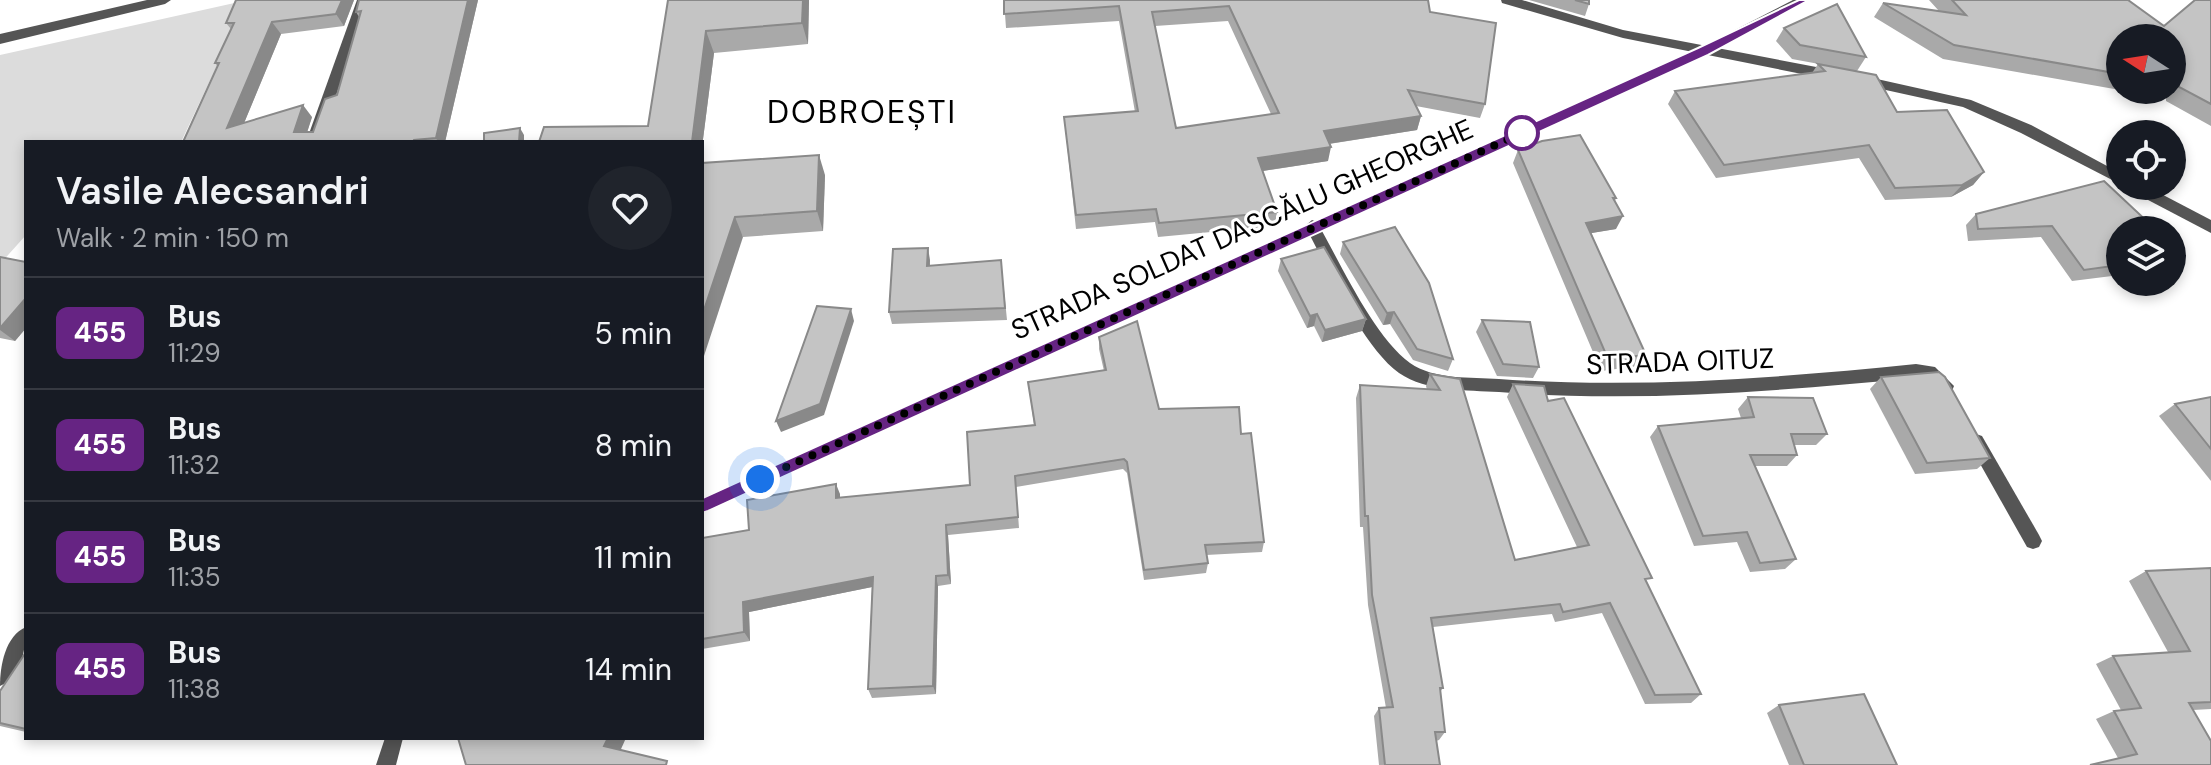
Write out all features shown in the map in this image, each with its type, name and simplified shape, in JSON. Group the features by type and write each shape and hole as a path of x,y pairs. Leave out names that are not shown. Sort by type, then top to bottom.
{"street":[{"path":"0,39 165,0"},
{"path":"314,140 363,0"},
{"path":"1507,0 1623,34 1703,52 1906,88 1966,103 2026,129 2106,172"},
{"name":"STRADA SOLDAT DASCĂLU GHEORGHE","path":"704,505 1312,226 1703,52 1803,0"},
{"path":"2160,200 2211,227"},
{"name":"STRADA OITUZ","path":"1312,226 1382,344 1405,368 1436,380 1521,388 1691,392 1916,371 1937,376 1952,397"},
{"path":"1966,424 2033,541"},
{"path":"0,677 24,639"},
{"path":"386,765 393,740"}],"shaded area":[{"path":"248,0 182,140 24,140 24,237 0,264 0,55"}],"building":[{"path":"236,0 342,0 336,14 272,22 227,128 303,105 294,132 313,132 325,99 337,95 361,11 356,12 359,0 468,0 436,138 184,140 234,23 226,23"},
{"path":"668,0 803,0 802,23 706,31 692,140 540,140 544,127 648,126"},
{"path":"1004,0 1428,0 1430,12 1496,23 1485,104 1408,90 1421,116 1324,131 1331,147 1258,158 1277,212 1159,223 1156,209 1076,215 1064,117 1138,111 1119,6 1004,14","holes":["1229,6 1279,113 1176,128 1152,12"]},
{"path":"1952,0 2128,0 2161,24 2106,24 2106,72 1954,45 1883,3 1966,15"},
{"path":"2195,0 2211,0 2211,104 2186,91 2186,24 2166,24"},
{"path":"1837,4 1866,57 1800,45 1784,28"},
{"path":"1818,64 1876,75 1897,112 1947,110 1984,172 1962,185 1895,188 1869,145 1724,165 1675,91 1825,71"},
{"path":"520,128 519,140 484,140 484,133"},
{"path":"1580,135 1623,216 1586,223 1646,355 1608,359 1518,150 1542,141"},
{"path":"819,155 817,211 735,217 704,310 704,163"},
{"path":"2104,181 2106,200 2124,200 2141,216 2106,216 2106,267 2084,270 2052,226 1978,229 1976,214"},
{"path":"1395,227 1429,283 1453,359 1417,349 1394,312 1387,313 1343,242"},
{"path":"1324,247 1366,319 1325,330 1317,314 1310,316 1281,259"},
{"path":"928,248 927,266 1001,260 1005,308 889,312 893,249"},
{"path":"0,257 24,262 24,300 0,328"},
{"path":"817,306 851,309 820,404 776,421"},
{"path":"1482,320 1530,322 1539,367 1503,364"},
{"path":"1137,321 1159,409 1239,407 1241,434 1251,433 1264,542 1205,545 1208,563 1144,570 1127,462 1124,459 1015,476 1018,517 946,525 948,575 936,576 933,686 868,689 873,577 743,602 744,632 704,639 704,538 749,530 747,500 836,484 836,498 970,485 967,432 1035,425 1028,382 1106,370 1099,337"},
{"path":"1939,372 1945,377 1990,458 1927,463 1881,377"},
{"path":"1430,374 1460,379 1515,560 1589,545 1513,384 1544,386 1548,401 1564,398 1652,578 1645,579 1701,694 1655,695 1610,603 1563,612 1560,604 1431,618 1443,688 1440,688 1445,732 1435,732 1440,765 1385,765 1379,708 1393,707 1372,595 1368,516 1365,516 1360,385 1440,390"},
{"path":"1748,397 1813,398 1827,434 1791,434 1797,455 1750,455 1796,559 1760,563 1747,532 1703,536 1658,426 1754,417"},
{"path":"2211,397 2211,449 2175,404"},
{"path":"2211,568 2211,702 2189,703 2211,741 2211,765 2090,765 2137,754 2114,711 2141,708 2113,656 2190,651 2146,571"},
{"path":"24,655 24,729 0,723 0,691"},
{"path":"1864,694 1897,765 1804,765 1779,705"},
{"path":"459,740 607,740 604,746 667,761 666,765 466,765"}],"bus line":[{"name":"455","path":"704,505 1312,226 1703,52 1803,0"}],"district":[{"name":"DOBROEȘTI","path":"862,112"}],"route":[{"path":"760,479 1522,133"}]}
